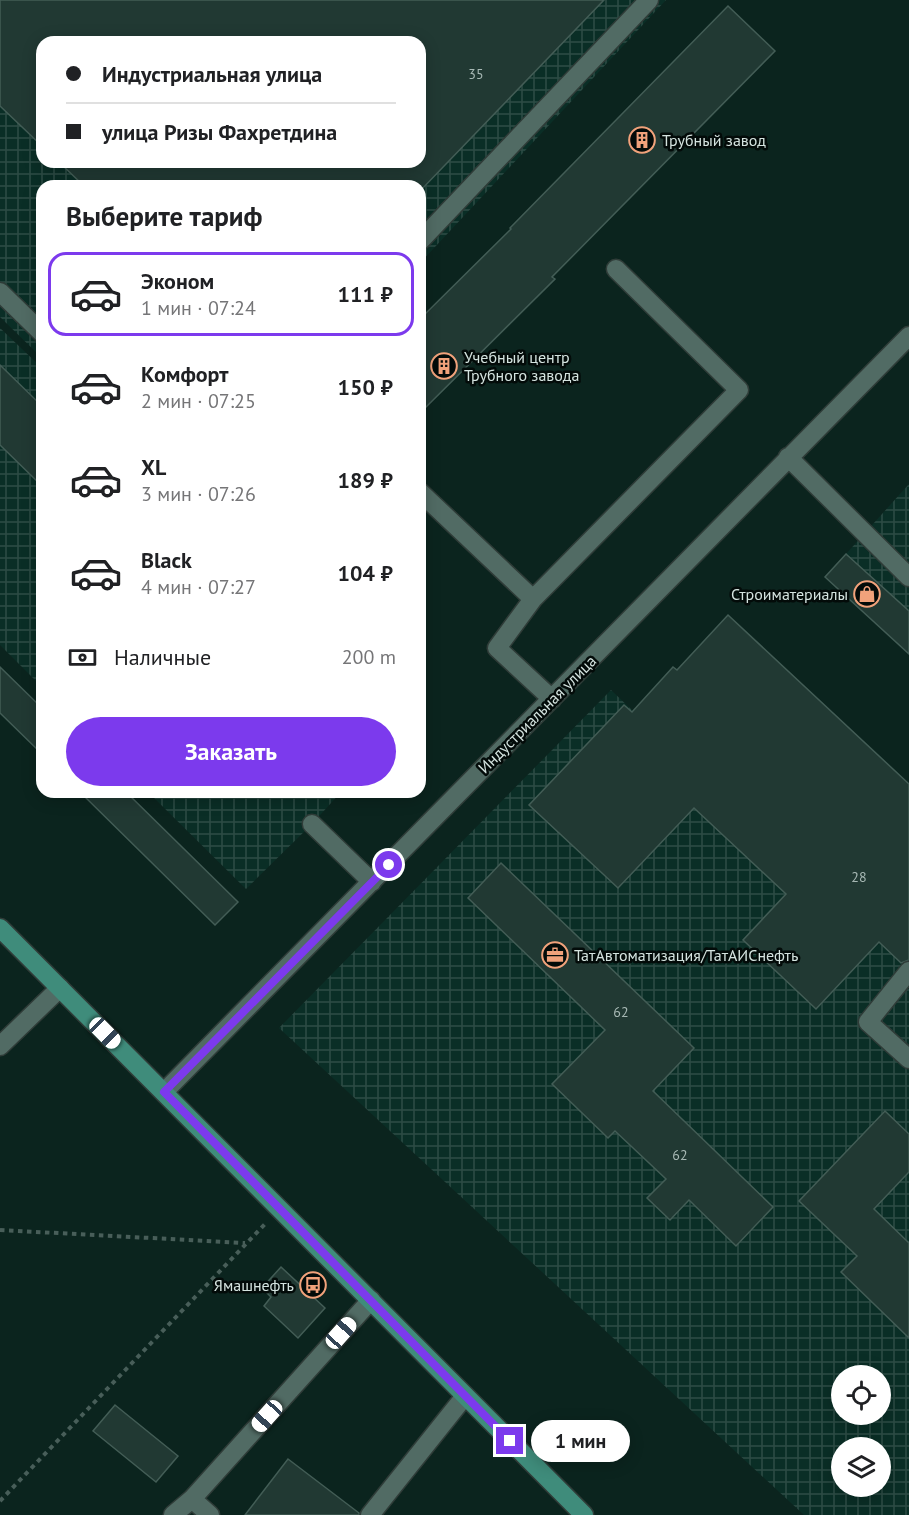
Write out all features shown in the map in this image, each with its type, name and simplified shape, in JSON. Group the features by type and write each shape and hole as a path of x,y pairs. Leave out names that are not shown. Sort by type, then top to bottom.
{"main road":[{"path":"0,928 584,1515"}],"street":[{"path":"426,235 649,0"},
{"path":"552,699 497,648 533,599 739,390 615,269"},
{"path":"0,292 36,327"},
{"name":"Индустриальная улица","path":"164,1092 909,336"},
{"path":"788,458 909,577"},
{"path":"426,498 533,599"},
{"path":"312,824 372,882"},
{"path":"909,971 868,1022 909,1059"},
{"path":"0,1046 60,988"},
{"path":"173,1515 192,1499 370,1300"},
{"path":"370,1515 465,1396"},
{"path":"192,1499 210,1515"}],"path":[{"path":"0,1501 280,1209"},
{"path":"0,1230 246,1243"}],"shaded area":[{"path":"0,0 666,0 426,257 426,180 36,180 36,352 0,317"},
{"path":"0,328 36,362 36,681 0,645"},
{"path":"909,484 909,613 846,554"},
{"path":"611,690 878,945 909,913 909,1515 804,1515 279,1028"},
{"path":"154,798 336,798 246,889"}],"building":[{"path":"0,0 604,0 426,185 426,180 78,180 65,168 426,168 426,36 36,36 36,140 0,106"},
{"name":"Трубный завод","path":"728,6 775,51 552,277 555,279 426,407 426,313"},
{"path":"0,365 36,400 36,480 0,445"},
{"name":"Строиматериалы","path":"846,554 909,611 909,654 825,577"},
{"path":"728,615 909,784 909,960 901,963 879,942 816,1009 743,940 786,894 694,808 618,888 529,805 624,705 632,712 673,667 677,670"},
{"path":"0,667 36,702 36,748 0,713"},
{"path":"86,798 132,798 238,902 215,925"},
{"path":"501,863 694,1048 653,1091 773,1207 736,1246 689,1200 670,1220 647,1198 666,1179 615,1131 608,1138 552,1084 605,1030 468,898"},
{"path":"885,1111 909,1134 909,1172 874,1209 909,1243 909,1338 841,1272 857,1256 799,1201"},
{"path":"281,1267 325,1308 298,1338 264,1306 271,1297 262,1288"},
{"path":"115,1405 178,1456 156,1482 93,1431"},
{"path":"288,1459 359,1513 359,1515 245,1515"}],"place":[{"name":"Трубный завод","path":"642,140"},
{"name":"Учебный центр Трубного завода","path":"444,366"},
{"name":"Строиматериалы","path":"867,594"},
{"name":"ТатАвтоматизация/ТатАИСнефть","path":"555,955"},
{"name":"Ямашнефть","path":"313,1285"}],"route":[{"path":"389,865 164,1092 510,1441"}]}
